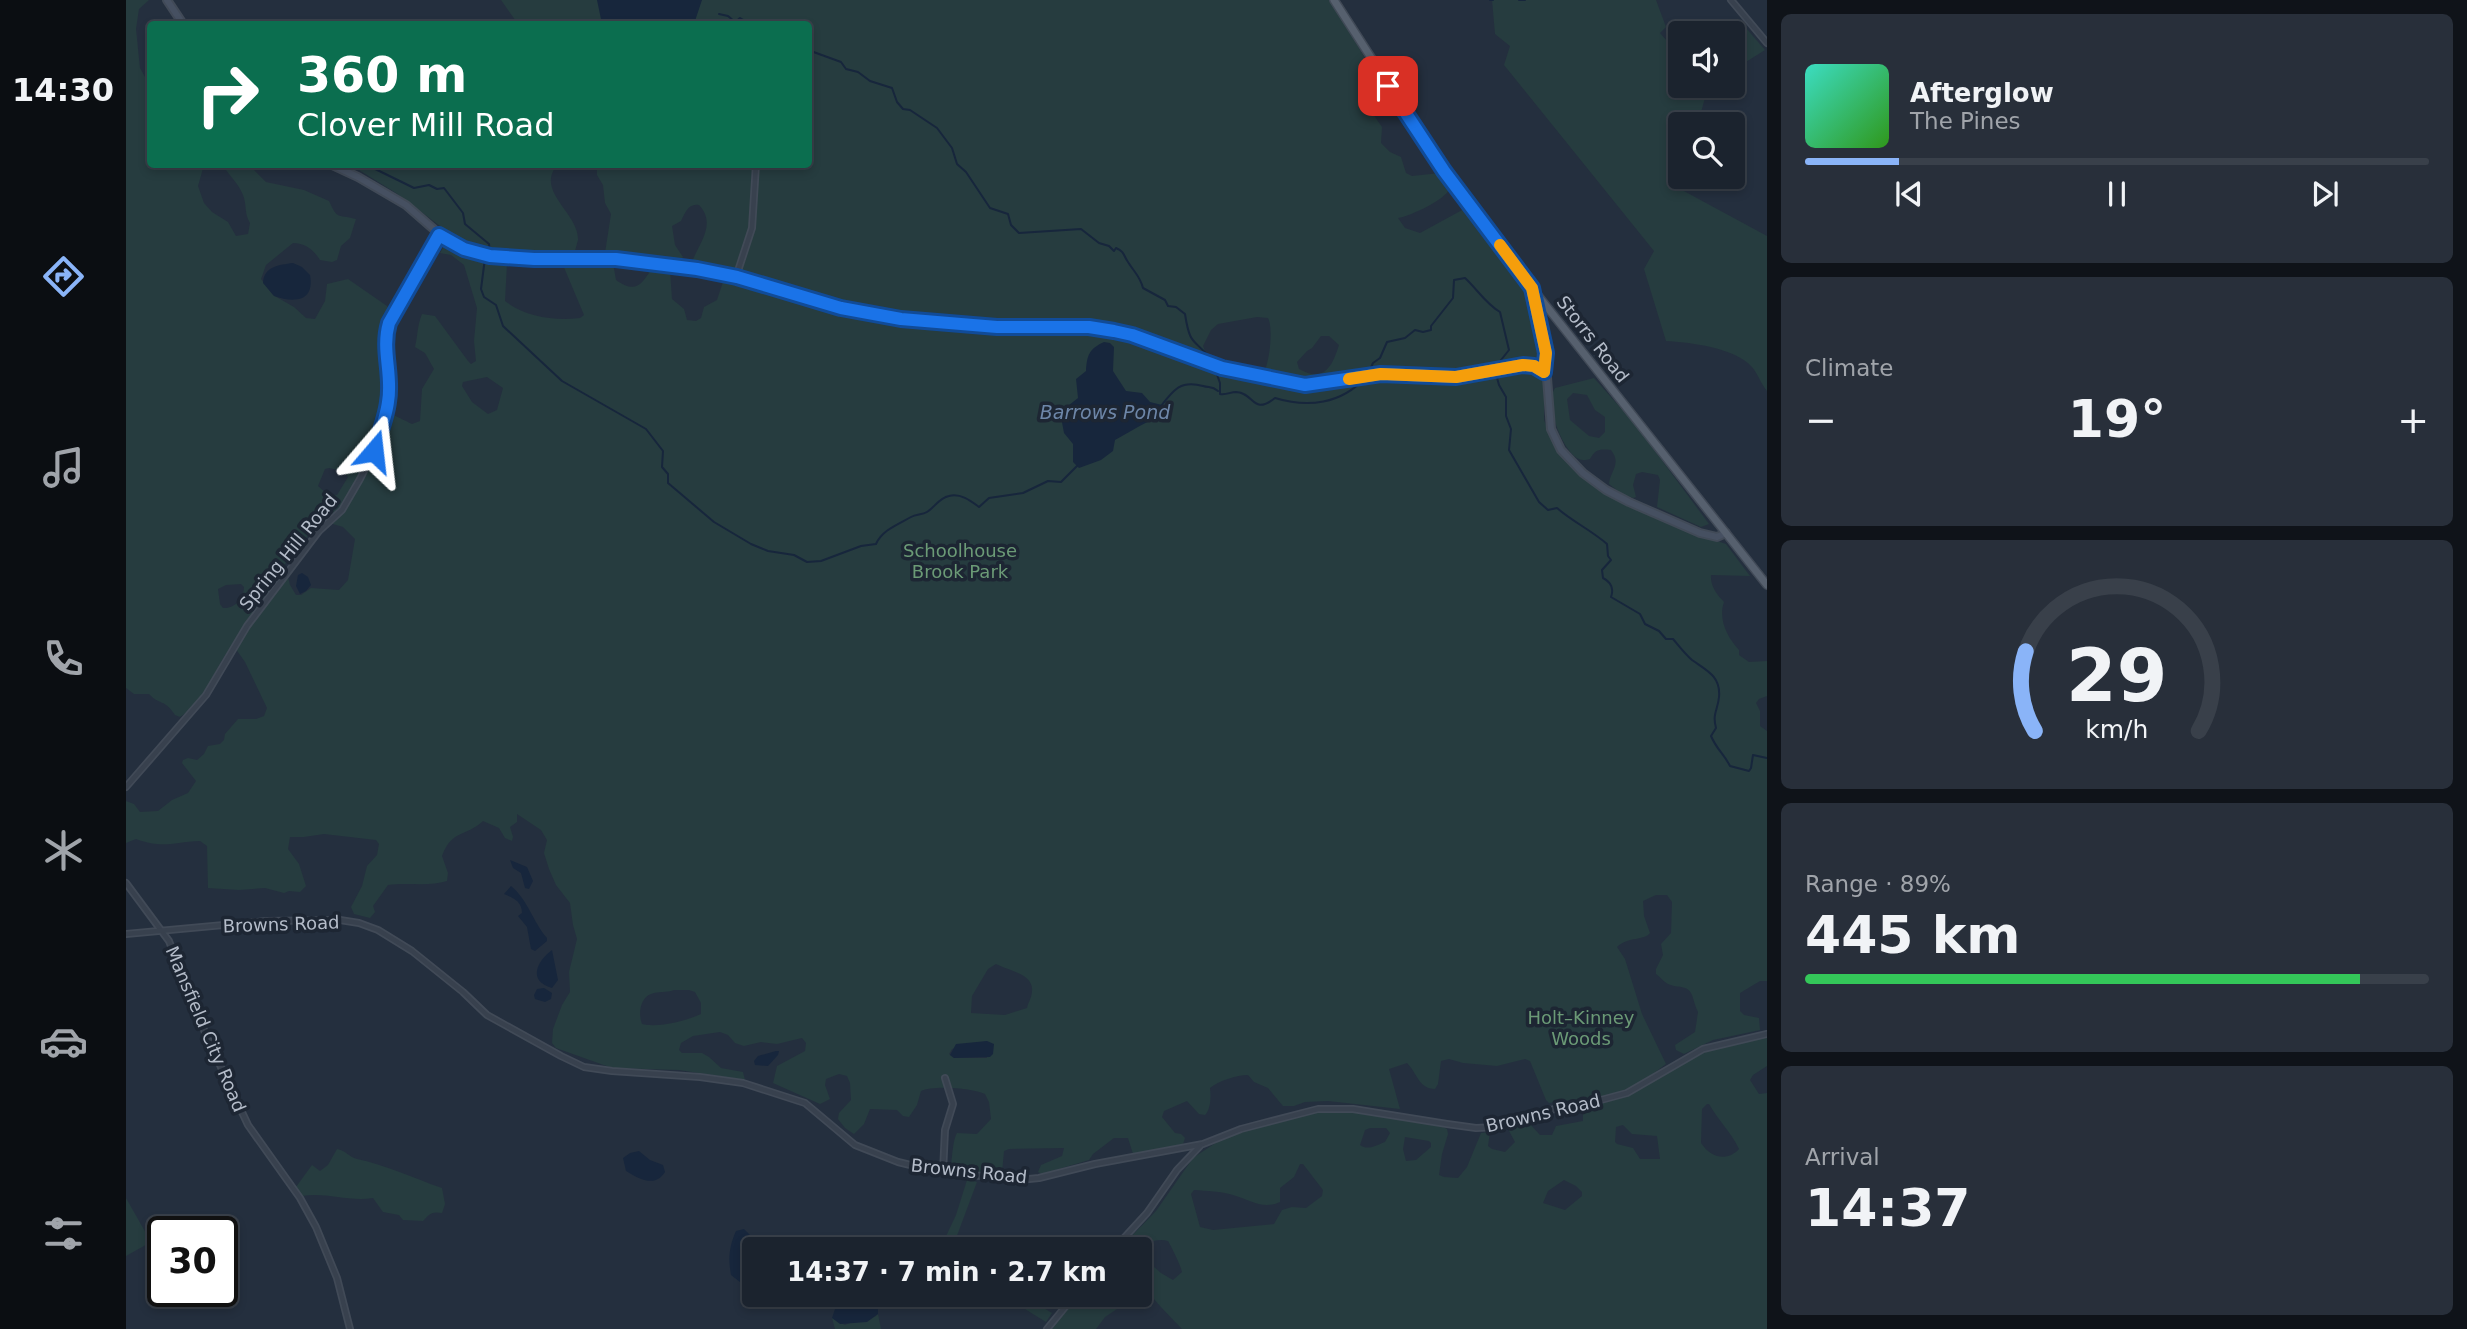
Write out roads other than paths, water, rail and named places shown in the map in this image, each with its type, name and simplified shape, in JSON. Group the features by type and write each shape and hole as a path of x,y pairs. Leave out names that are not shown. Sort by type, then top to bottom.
{"main road":[{"name":"Storrs Road","path":"1334,0 1444,171 1532,288 1767,585"}],"street":[{"path":"167,0 181,21"},
{"path":"1731,0 1767,43"},
{"path":"339,168 406,205 439,235 464,249 490,256 616,259 697,269 737,277 841,308 901,319 997,327 1089,327 1132,335 1222,368 1305,385 1368,376 1456,377 1530,365 1544,372"},
{"path":"737,277 753,219 756,168"},
{"name":"Spring Hill Road","path":"126,787 206,695 247,626 319,531 342,510 360,479 374,451 389,401 385,349 389,323 439,235"},
{"path":"1532,288 1546,353 1544,372 1548,382 1551,429 1561,450 1583,473 1606,490 1629,502 1700,533 1717,537 1726,533"},
{"name":"Mansfield City Road","path":"126,883 169,941 236,1104 261,1146 300,1198 316,1227 337,1278 350,1329"},
{"name":"Browns Road","path":"126,934 267,921 340,920 359,923 378,930 412,951 487,1015 584,1067 721,1079 781,1094 805,1103 848,1140 909,1166 1030,1180 1094,1164 1203,1144 1241,1129 1318,1109 1353,1109 1476,1128 1504,1126 1550,1110 1627,1093 1703,1049 1767,1034"},
{"path":"943,1172 945,1130 953,1104 945,1078"},
{"path":"1125,1237 1147,1213 1177,1170 1203,1144"},
{"path":"1047,1329 1065,1307"}],"water":[{"path":"597,0 702,0 695,21 601,21"},
{"path":"293,263 310,275 309,291 295,300 274,296 263,283 266,273 273,267"},
{"name":"Barrows Pond","path":"1104,342 1114,347 1113,371 1126,391 1142,393 1150,402 1162,405 1167,412 1166,415 1115,440 1113,451 1101,460 1079,468 1073,462 1073,444 1064,433 1061,417 1064,409 1078,398 1076,379 1086,371 1090,353"},
{"path":"302,573 308,577 311,585 300,594 296,586 298,575"},
{"path":"510,860 527,867 533,881 529,889 525,888 521,873 513,868"},
{"path":"511,886 522,898 547,938 535,951 531,949 527,927 518,916 522,913 520,906 516,900 504,894"},
{"path":"552,950 558,980 552,988 539,981 537,970"},
{"path":"544,988 552,993 551,999 545,1002 535,999 537,989"},
{"path":"987,1041 994,1044 990,1057 954,1058 950,1055 956,1044"},
{"path":"779,1051 778,1055 768,1066 755,1065 754,1061 758,1056"},
{"path":"639,1151 650,1160 663,1165 665,1172 657,1180 636,1177 626,1171 623,1158"},
{"path":"744,1229 752,1237 742,1237 742,1284 731,1275 729,1258 736,1231"},
{"path":"836,1307 878,1309 878,1314 867,1322 840,1324 832,1318"}],"waterway":[{"path":"1519,0 1525,0"},
{"path":"719,14 734,21"},
{"path":"736,21 740,18 745,21"},
{"path":"812,51 841,62 846,69 858,72 870,81 892,88 903,109 910,110 937,128 952,148 957,164 966,172 990,208 1008,214 1011,225 1019,233 1081,229 1099,243 1114,251 1116,248 1121,251 1139,277 1143,288 1165,300 1168,306 1176,307 1185,314 1191,337 1212,360"},
{"path":"373,168 414,188 429,185 437,189 444,188 463,213 465,224 489,244 490,252"},
{"path":"485,258 481,289 484,297 496,305 503,326 562,381 646,429 663,451 662,467 668,474 668,483 714,522 768,551 794,555 807,562 821,561 861,546 876,544 891,528 927,512 946,497 962,497 979,507 989,498 1023,493 1048,481 1061,482 1077,466"},
{"path":"1368,374 1373,363 1380,358 1387,342 1405,338 1415,330 1431,330 1431,326 1453,298 1454,280 1465,278 1500,312 1509,350 1497,365"},
{"path":"1215,369 1220,383 1220,394 1242,393 1262,405 1275,398 1300,403 1323,402 1345,394 1365,378"},
{"path":"1496,374 1506,397 1506,416 1511,429 1509,450 1539,502 1548,510 1557,508 1607,544 1611,560 1602,570 1603,578 1611,586 1611,597 1640,614 1645,624 1659,631 1666,639 1673,639 1689,658 1715,679 1719,697 1715,715 1716,728 1711,736 1730,766 1749,771 1753,755 1767,758"},
{"path":"1161,406 1183,385 1195,384 1218,391"}],"park label":[{"name":"Schoolhouse Brook Park","path":"960,560"},
{"name":"Holt–Kinney Woods","path":"1581,1027"}]}
